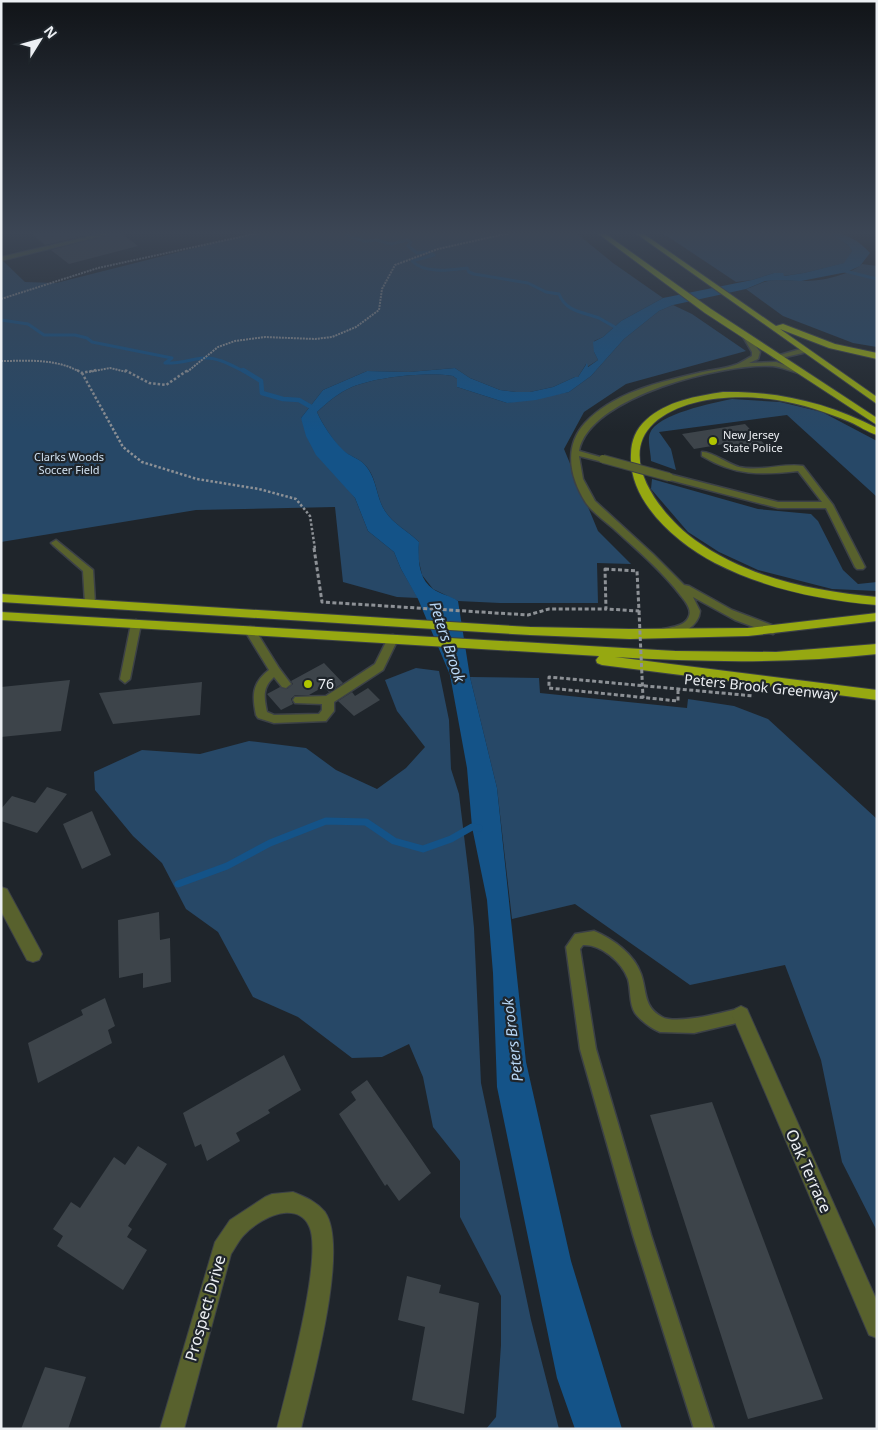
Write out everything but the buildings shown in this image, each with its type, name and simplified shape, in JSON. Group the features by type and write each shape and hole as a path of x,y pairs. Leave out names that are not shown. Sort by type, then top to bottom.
{"highway":[{"path":"690,299 877,422"},
{"path":"732,299 877,401"},
{"path":"756,316 826,344 877,356"},
{"path":"877,432 840,414 798,400 758,395 727,395 696,399 662,412 649,421 640,435 636,449 636,469 642,487 660,515 684,536 714,556 756,576 790,587 835,597 877,601"},
{"path":"1,598 530,631 660,634 774,630 877,617"},
{"path":"1,616 535,649 734,658 804,656 877,649"},
{"path":"1,625 52,619"},
{"path":"535,649 655,668 786,682 877,695"}],"street":[{"path":"1,894 33,954"},
{"name":"Oak Terrace","path":"741,1016 877,1327"},
{"name":"Prospect Drive","path":"172,1429 222,1249 238,1227 272,1204 293,1202 307,1208 318,1220 323,1240 319,1296 289,1429"}],"lane":[{"path":"738,366 755,357 756,352 745,335"},
{"path":"777,357 804,350"},
{"path":"660,634 682,628 692,622 696,613 692,600 674,580 591,503 581,487 576,470 574,452 580,435 595,418 626,398 672,383 738,366 774,364 799,371"},
{"path":"574,452 778,505 828,505"},
{"path":"705,454 715,461 754,473 800,468 828,505 860,567"},
{"path":"56,542 88,570 90,603"},
{"path":"674,580 724,612 746,622 774,630"},
{"path":"125,679 136,624"},
{"path":"250,630 275,671 286,684"},
{"path":"299,700 328,700 379,667 393,640"},
{"path":"275,671 261,681 258,689 262,715 274,720 322,718 328,711 328,700"},
{"path":"704,1429 642,1235 588,1049 573,947 580,939 594,938 611,948 625,960 634,975 640,1009 660,1025 694,1026 741,1016"}],"path":[{"path":"82,373 110,368 124,370 142,380 160,386 166,385 176,380 207,354 218,347 235,341 265,336 315,340 332,337 356,327 379,310 381,299"},
{"path":"1,360 47,361 69,366 82,373 123,447 142,462 197,479 259,489 296,499 310,516 322,602 528,615 548,609 639,611"},
{"path":"606,609 605,569 637,571 644,698 678,700 678,690"},
{"name":"Peters Brook Greenway","path":"644,698 549,688 549,677 757,696"}],"green space":[{"name":"Clarks Woods Soccer Field","path":"1,299 662,299 621,321 603,337 594,341 594,352 598,360 587,367 586,364 578,377 553,387 530,392 500,390 470,378 455,368 409,372 367,371 323,390 301,418 340,479 355,498 368,531 394,552 401,569 418,598 397,597 343,582 335,507 196,510 1,542"},
{"path":"759,299 877,299 877,347 853,343 783,316"},
{"path":"673,305 692,314 746,351 626,384 584,412 564,449 598,531 631,564 597,563 598,603 458,601 433,589 422,575 418,557 419,542 388,516 369,470 360,461 342,450 328,432 317,412 329,401 352,387 388,378 416,375 453,376 457,379 457,387 507,403 569,392 591,376 624,339 659,311"},
{"path":"732,399 780,402 822,412 877,441 877,497 787,415 659,432 671,449 676,470 651,461 649,436 655,426 663,420 686,410"},
{"path":"652,479 758,509 811,514 818,521 843,570 858,584 877,582 877,591 832,589 758,570 719,552 688,532 651,489"},
{"path":"416,668 439,671 449,720 451,769 459,794 474,928 481,1083 531,1320 559,1429 486,1429 496,1417 501,1345 501,1296 460,1217 460,1161 433,1127 423,1077 409,1044 382,1057 352,1058 298,1017 253,997 218,932 186,909 162,863 133,836 95,790 94,772 142,750 200,754 249,741 306,748 336,770 377,789 406,768 425,747 397,711 385,680"},
{"path":"470,677 539,678 540,693 687,708 688,699 734,706 768,719 877,819 877,1231 842,1162 821,1060 785,965 690,985 575,904 512,919 497,788"}],"water":[{"name":"Peters Brook","path":"662,299 702,299 673,305 659,311 624,339 591,376 569,392 536,400 507,403 457,387 457,379 453,376 416,375 388,378 352,387 329,401 317,412 328,432 339,446 363,463 369,470 382,506 388,516 419,542 420,568 428,585 436,591 458,601 470,677 497,788 526,1062 571,1261 622,1429 575,1429 557,1378 497,1087 493,973 487,900 472,827 467,768 450,675 418,599 394,552 368,531 355,498 316,455 306,436 301,418 323,390 367,371 409,372 455,368 470,378 500,390 530,392 553,387 578,377 587,363 588,367 598,360 594,352 593,342 603,337 621,321"}],"waterway":[{"path":"561,299 571,308 599,318 620,330"},
{"path":"1,320 28,324 44,335 75,335 87,338 92,342 172,358 165,363 209,358 225,362 245,372"},
{"path":"243,370 261,381 262,393 283,399 299,400 313,408"},
{"path":"178,884 227,866 270,843 326,821 366,822 394,841 423,849 451,839 472,827 479,828"}],"place":[{"name":"New Jersey State Police","path":"713,441"},
{"name":"76","path":"308,684"}]}
